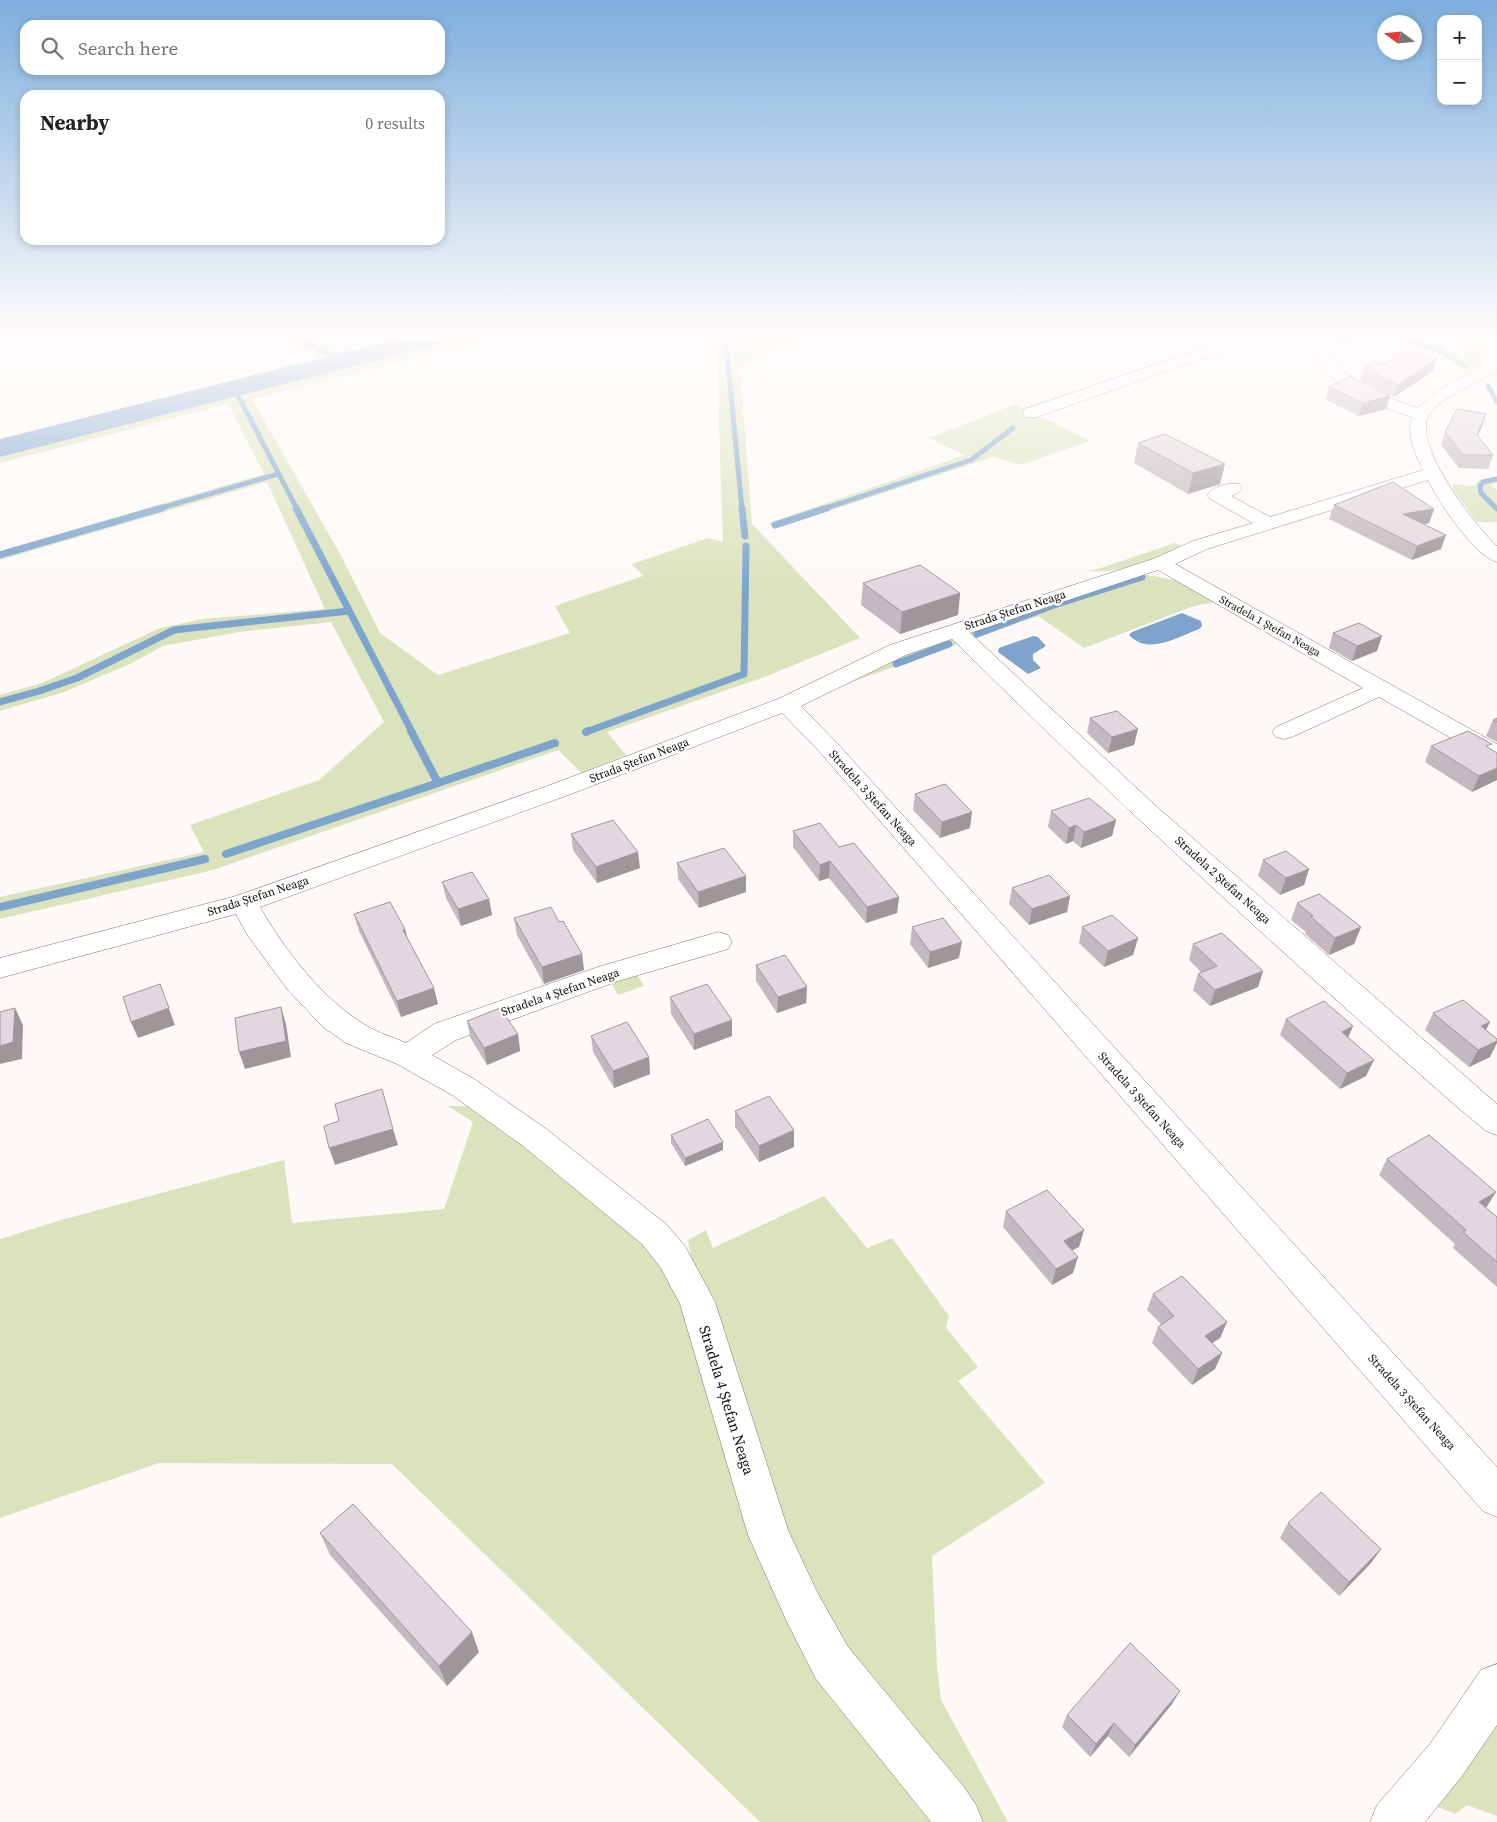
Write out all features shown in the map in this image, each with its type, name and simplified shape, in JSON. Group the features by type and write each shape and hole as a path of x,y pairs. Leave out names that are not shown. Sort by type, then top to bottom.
{"street":[{"path":"1419,417 1416,431 1433,473 1462,520 1483,544 1497,556"},
{"name":"Strada Ștefan Neaga","path":"0,968 244,903 562,789 786,704 898,650 1160,562 1200,545 1433,473"},
{"path":"1233,488 1216,495 1269,524"},
{"name":"Stradela 1 Ștefan Neaga","path":"1160,562 1224,601 1497,754"},
{"name":"Stradela 2 Ștefan Neaga","path":"955,630 1026,701 1201,861 1497,1122"},
{"path":"1284,732 1382,688"},
{"name":"Stradela 3 Ștefan Neaga","path":"786,704 826,745 1497,1498"},
{"name":"Stradela 4 Ștefan Neaga","path":"244,903 258,930 298,983 334,1019 357,1035 408,1056 463,1088 534,1137 654,1234 673,1257 697,1302 769,1535 802,1607 832,1664 948,1804 959,1822"},
{"name":"Stradela 4 Ștefan Neaga","path":"408,1056 445,1032 608,974 718,942"},
{"path":"1394,1822 1446,1760 1497,1686"}],"green space":[{"path":"98,417 178,417 0,463 0,442"},
{"path":"235,417 262,417 339,552 380,633 438,675 570,633 555,606 643,576 632,564 708,538 723,542 719,417 744,417 752,524 860,638 767,676 607,732 626,755 582,773 558,750 213,870 0,919 0,897 204,852 190,825 319,780 384,722 331,622 239,632 163,646 130,664 64,692 0,711 0,695 42,683 160,628 203,619 325,609 267,482 0,560 0,551 264,474"},
{"path":"983,417 1042,417 1090,441 1020,465 993,457 775,529 769,523 965,455 929,438"},
{"path":"1497,476 1497,483 1490,485 1497,490 1497,522 1477,522 1455,492 1452,484 1473,486 1479,480"},
{"path":"1175,543 1181,545 1176,550 1146,562 1114,570 1087,571 1101,568"},
{"path":"1141,574 1180,581 1216,602 1194,606 1084,648 1038,616 976,638 975,643 968,632"},
{"path":"952,639 958,644 821,693 898,655"},
{"path":"637,974 644,986 618,995 611,983"},
{"path":"448,1106 470,1106 534,1150 656,1252 677,1287 742,1493 940,1822 760,1822 392,1464 159,1463 0,1518 0,1239 61,1220 284,1160 292,1223 444,1209 473,1122"},
{"path":"824,1196 867,1248 892,1238 949,1316 946,1328 978,1367 958,1381 1045,1483 932,1556 937,1667 941,1700 1008,1822 976,1822 857,1674 808,1586 709,1302 691,1259 688,1240 706,1230 713,1248"},
{"path":"1497,1723 1497,1816 1467,1805 1455,1814 1435,1806"}],"water":[{"path":"1182,613 1201,621 1202,626 1199,629 1163,643 1145,644 1129,635 1132,632"},
{"path":"1033,636 1038,637 1046,646 1033,654 1033,660 1041,668 1028,674 998,652 999,648"}],"building":[{"path":"1453,417 1485,417 1477,435 1493,455 1463,455 1445,432"},
{"path":"1165,434 1225,464 1193,473 1138,443"},
{"path":"1393,482 1434,509 1403,514 1446,535 1417,546 1334,505"},
{"path":"920,565 960,593 902,612 863,583"},
{"path":"1359,623 1382,636 1357,646 1333,633"},
{"path":"1117,711 1138,729 1112,737 1090,718"},
{"path":"1468,731 1492,744 1486,746 1497,753 1497,768 1479,776 1431,746"},
{"path":"945,784 972,812 942,822 915,794"},
{"path":"1089,798 1116,820 1084,832 1076,825 1069,828 1051,811"},
{"path":"613,820 638,852 596,867 571,834"},
{"path":"820,823 839,847 854,843 899,897 867,907 830,861 820,865 793,831"},
{"path":"724,848 746,876 698,892 677,863"},
{"path":"1286,851 1309,869 1286,878 1263,860"},
{"path":"472,872 489,899 458,909 442,882"},
{"path":"1049,875 1070,896 1032,909 1012,888"},
{"path":"1319,894 1361,927 1335,938 1297,903"},
{"path":"390,902 434,988 397,1001 354,914"},
{"path":"551,907 559,922 563,921 582,954 542,967 514,918"},
{"path":"1112,915 1138,938 1108,951 1082,927"},
{"path":"943,918 962,942 930,952 912,927"},
{"path":"1222,933 1263,971 1215,990 1198,974 1217,966 1193,944"},
{"path":"785,955 807,987 778,997 756,965"},
{"path":"160,984 169,1008 131,1022 123,997"},
{"path":"707,984 732,1020 694,1034 670,997"},
{"path":"1463,1000 1490,1022 1481,1026 1497,1041 1478,1050 1433,1013"},
{"path":"1324,1001 1353,1026 1342,1032 1374,1060 1347,1073 1286,1019"},
{"path":"281,1007 286,1041 239,1052 235,1018"},
{"path":"15,1008 13,1042 0,1046 0,1012"},
{"path":"500,1008 518,1034 484,1048 467,1021"},
{"path":"627,1022 649,1057 613,1071 591,1036"},
{"path":"382,1089 393,1129 329,1148 324,1126 339,1121 335,1104"},
{"path":"769,1096 794,1130 759,1146 735,1111"},
{"path":"708,1119 723,1142 685,1158 671,1135"},
{"path":"1429,1135 1496,1192 1479,1202 1497,1217 1497,1262 1463,1232 1466,1230 1387,1159"},
{"path":"1047,1190 1084,1230 1064,1241 1078,1257 1056,1269 1006,1211"},
{"path":"1182,1276 1227,1322 1205,1336 1222,1353 1198,1369 1158,1327 1174,1316 1153,1294"},
{"path":"1321,1492 1381,1549 1349,1582 1288,1523"},
{"path":"353,1504 472,1632 439,1666 320,1533"},
{"path":"1130,1643 1180,1691 1135,1745 1114,1723 1096,1744 1067,1715"}],"waterway":[{"path":"0,448 121,417"},
{"path":"249,417 297,509"},
{"path":"733,417 742,509"},
{"path":"823,509 971,460 1013,428"},
{"path":"158,509 278,474"},
{"path":"1497,479 1483,482 1480,486 1481,493 1497,509"},
{"path":"0,555 162,508"},
{"path":"296,508 412,732"},
{"path":"742,508 745,536"},
{"path":"775,525 827,508"},
{"path":"588,731 586,732 744,674 746,546"},
{"path":"977,634 1051,606 1142,577"},
{"path":"0,702 77,678 174,630 349,611"},
{"path":"896,664 949,644"},
{"path":"411,731 438,783"},
{"path":"438,783 555,743"},
{"path":"226,854 438,783"},
{"path":"0,907 205,859"}]}
